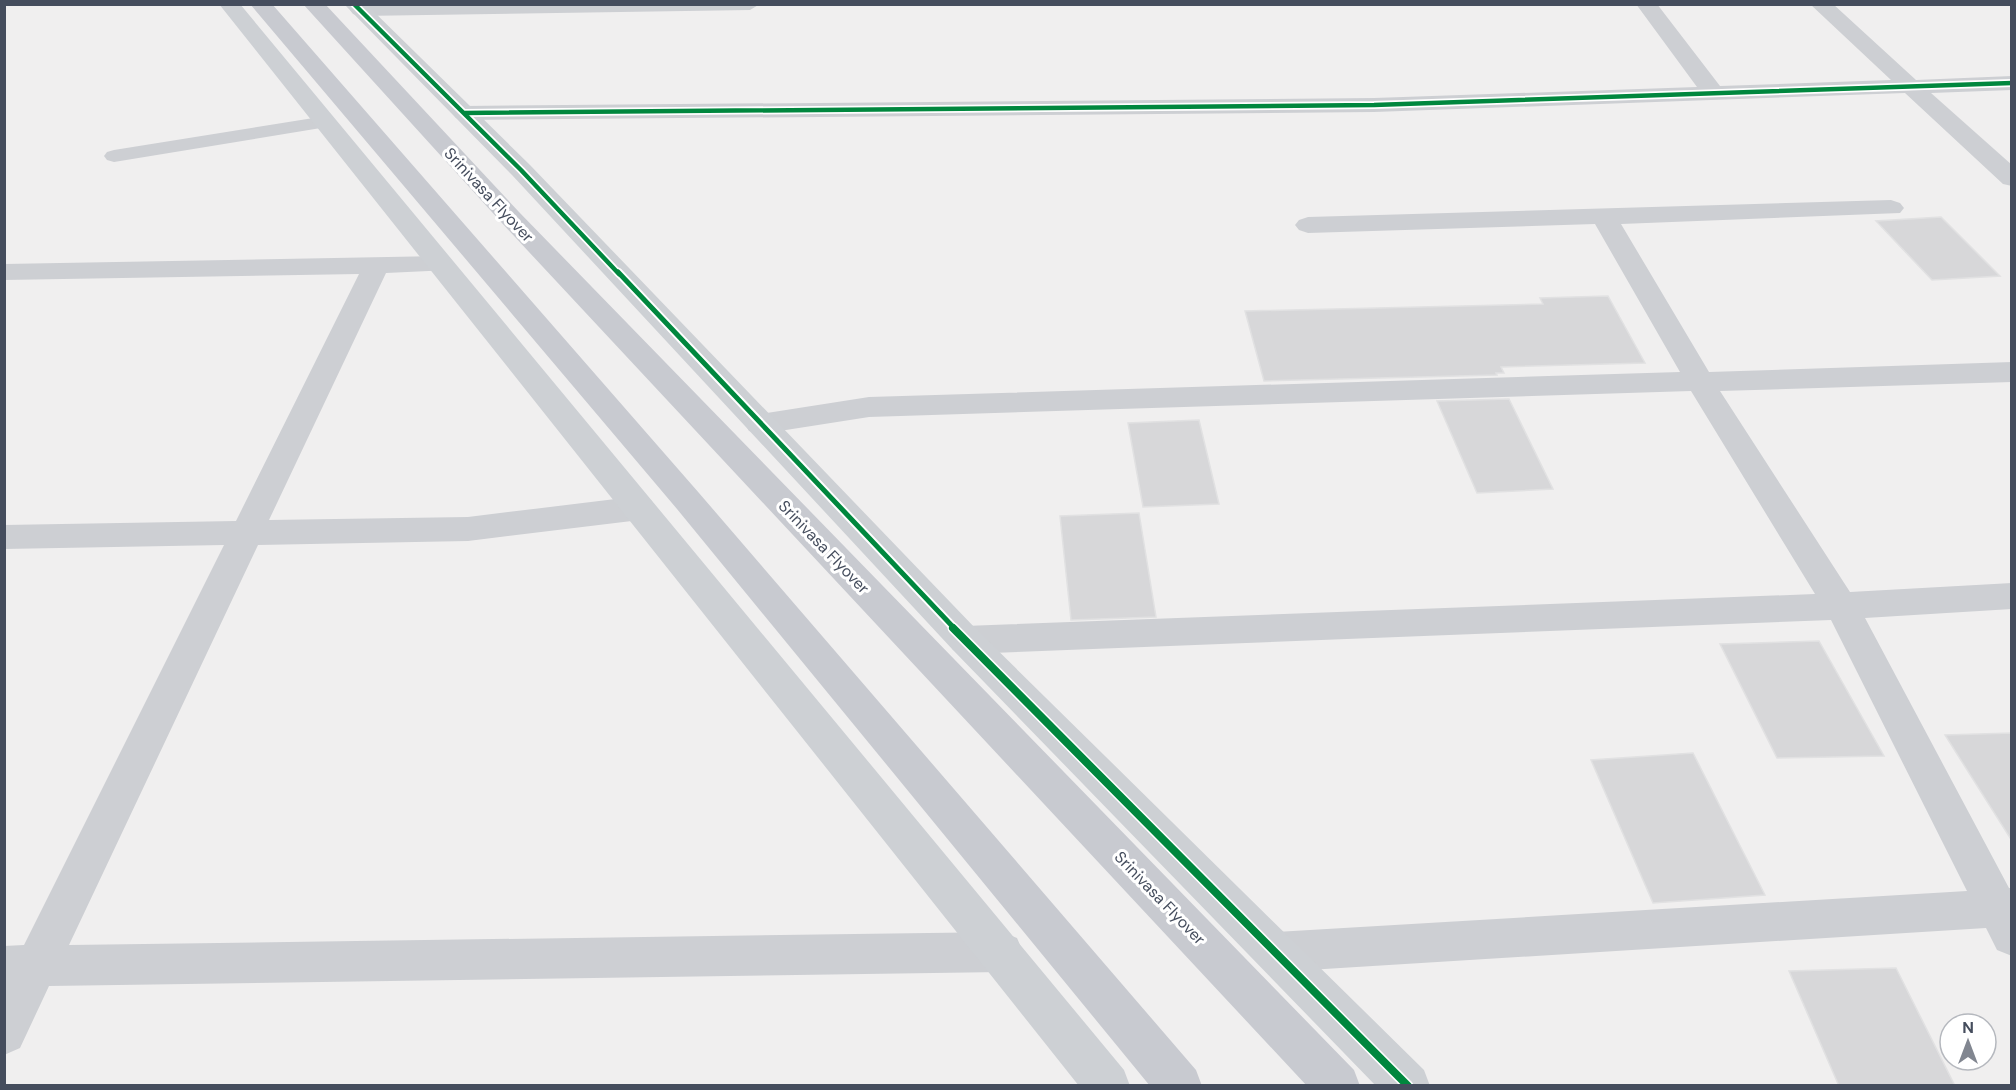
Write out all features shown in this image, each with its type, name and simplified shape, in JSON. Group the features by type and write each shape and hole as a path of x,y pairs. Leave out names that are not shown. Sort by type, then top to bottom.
{"main road":[{"path":"260,4 667,476 1180,1086"},
{"name":"Srinivasa Flyover","path":"313,4 518,226 1338,1086"}],"street":[{"path":"229,4 1002,952 1108,1086"},
{"path":"357,7 750,4"},
{"path":"1646,4 1714,94"},
{"path":"1821,4 2012,179"},
{"path":"357,7 521,170 965,640 1408,1086"},
{"path":"464,113 1374,105 2012,83"},
{"path":"1308,225 1891,208"},
{"path":"1276,952 2007,917 1841,606 1700,382 1604,217"},
{"path":"4,272 441,264"},
{"path":"4,1033 21,966 247,533 376,266"},
{"path":"760,423 869,407 2012,372"},
{"path":"4,537 468,529 640,508"},
{"path":"965,640 1841,606 2012,596"},
{"path":"21,966 1002,952"}],"lane":[{"path":"114,156 326,122"}],"building":[{"path":"1941,217 2000,276 1932,280 1876,221"},
{"path":"1608,296 1645,363 1501,367 1504,373 1496,373 1497,375 1264,381 1245,311 1543,304 1540,298"},
{"path":"1509,399 1553,489 1477,493 1437,401"},
{"path":"1199,420 1219,504 1143,507 1128,423"},
{"path":"1139,513 1156,617 1071,620 1060,516"},
{"path":"1819,641 1884,756 1777,758 1720,644"},
{"path":"2012,733 2012,841 1945,735"},
{"path":"1693,753 1765,895 1653,903 1591,760"},
{"path":"1896,968 1938,1052 1938,1072 1948,1072 1955,1086 1839,1086 1789,971"}],"cycle path":[{"path":"354,4 521,170 965,640 1408,1086"},
{"path":"464,113 1374,105 2012,83"}]}
